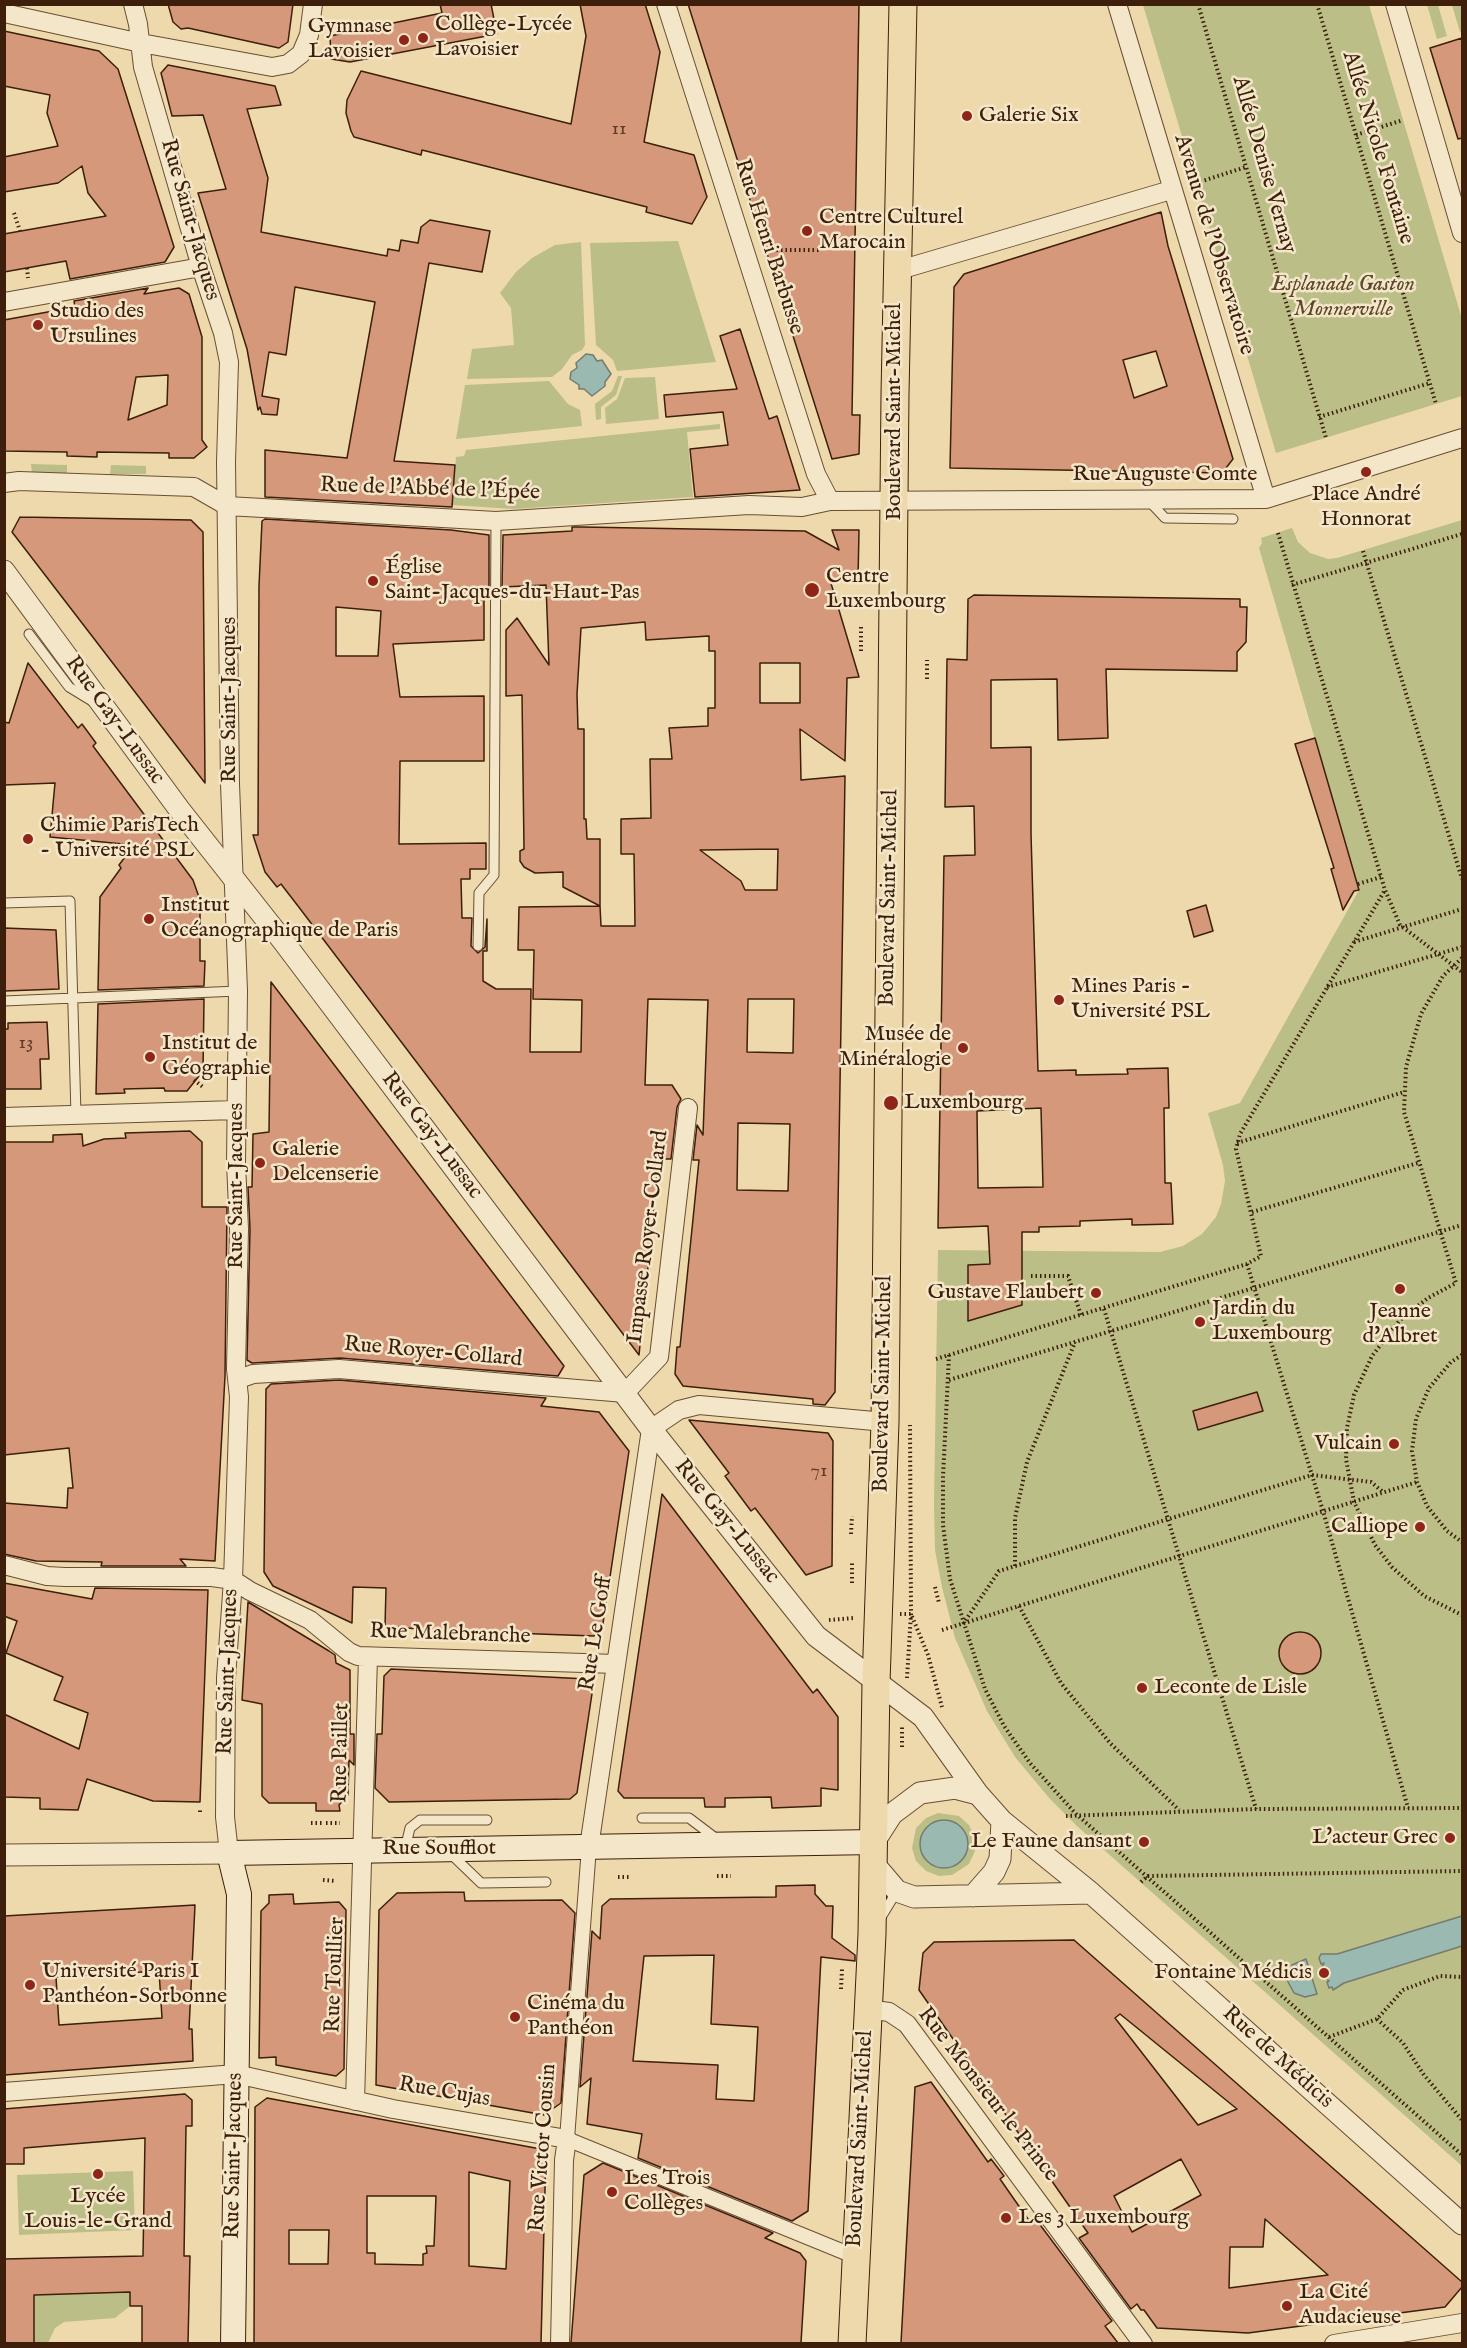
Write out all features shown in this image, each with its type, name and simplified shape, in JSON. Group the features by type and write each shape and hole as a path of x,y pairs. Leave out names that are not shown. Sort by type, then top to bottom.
{"main road":[{"name":"Boulevard Saint-Michel","path":"852,2343 872,1935 876,1683 885,1422 896,271 903,4"},
{"name":"Rue Soufflot","path":"229,1853 724,1845 874,1853"},
{"name":"Rue Saint-Jacques","path":"229,1853 239,1894 233,2343"}],"street":[{"name":"Rue Saint-Jacques","path":"133,4 143,67 201,267 223,333 229,362 227,506 233,878 238,990 236,1110 239,1229 236,1369 239,1378 233,1580 226,1678 225,1817 229,1853"},
{"path":"4,13 141,43 272,67 281,66 298,58 309,35 313,4"},
{"name":"Rue Henri Barbusse","path":"666,4 816,474 830,501"},
{"name":"Avenue de l'Observatoire","path":"1117,4 1266,499"},
{"path":"1395,4 1462,233"},
{"path":"896,271 1172,190"},
{"path":"4,302 201,267"},
{"name":"Rue Auguste Comte","path":"894,502 1266,499 1462,438"},
{"name":"Rue de l'Abbé de l'Épée","path":"4,483 19,481 194,487 227,506 496,521 749,505 802,507 830,501 894,502"},
{"name":"Rue Gay-Lussac","path":"4,571 105,709 651,1429 816,1636 923,1717 978,1794"},
{"name":"Impasse Royer-Collard","path":"625,1392 657,1362 659,1357 688,1108"},
{"path":"4,1117 236,1110"},
{"name":"Rue Royer-Collard","path":"239,1378 253,1374 339,1369 625,1392"},
{"path":"651,1429 679,1410 699,1406 885,1422"},
{"name":"Rue Le Goff","path":"589,1847 651,1429"},
{"path":"4,1565 65,1577 212,1577 233,1580"},
{"name":"Rue Malebranche","path":"233,1580 250,1591 310,1620 350,1652 368,1657 616,1664"},
{"name":"Rue Paillet","path":"363,1850 368,1657"},
{"path":"973,1896 994,1872 1000,1859 1002,1821 978,1794 955,1788 920,1793 892,1814 874,1853 897,1891 914,1897 973,1896 1091,1893"},
{"name":"Rue de Médicis","path":"1002,1821 1091,1893 1462,2224"},
{"name":"Rue Victor Cousin","path":"560,2343 564,2160 589,1847"},
{"name":"Rue Toullier","path":"355,2101 363,1850"},
{"name":"Rue Soufflot","path":"4,1855 229,1853"},
{"name":"Rue Monsieur le Prince","path":"867,2010 890,2012 907,2024 1143,2343"},
{"name":"Rue Cujas","path":"4,2092 236,2074 355,2101 567,2139 856,2257"},
{"path":"1334,2343 1462,2323"}],"lane":[{"path":"1148,499 1165,518 1233,519"},
{"path":"478,946 479,893 494,875 496,521"},
{"path":"29,634 69,687 105,709"},
{"path":"4,903 70,902 76,1115"},
{"path":"4,1001 238,990"},
{"path":"642,1818 689,1818 724,1845"},
{"path":"405,1850 410,1828 420,1820 488,1820"},
{"path":"448,1850 481,1883 546,1882"},
{"name":"Boulevard Saint-Michel","path":"872,1935 897,1891"}],"path":[{"name":"Allée Denise Vernay","path":"1198,4 1326,438"},
{"name":"Allée Nicole Fontaine","path":"1317,4 1436,404"},
{"path":"1356,135 1403,120"},
{"path":"1196,183 1246,167"},
{"path":"14,213 20,231"},
{"path":"744,250 819,250"},
{"path":"1319,417 1430,383"},
{"path":"1278,533 1385,890 1400,925 1462,972"},
{"path":"1292,585 1462,534"},
{"path":"1363,550 1462,879"},
{"path":"861,627 861,651"},
{"path":"927,660 927,679"},
{"path":"1358,884 1381,876"},
{"path":"936,1359 1247,1264 1261,1256 1236,1149 1240,1134 1385,890"},
{"path":"1353,942 1462,909"},
{"path":"1326,987 1462,947"},
{"path":"1462,958 1443,975 1421,1014 1406,1067 1404,1092 1404,1112 1438,1232 1456,1283 1428,1298 1400,1320 1372,1356 1354,1395 1347,1428 1346,1459 1354,1502 1375,1545 1392,1567 1424,1596 1462,1615"},
{"path":"194,1080 203,1087"},
{"path":"1237,1143 1404,1092"},
{"path":"1252,1212 1418,1162"},
{"path":"950,1380 1462,1225"},
{"path":"1247,1264 1323,1511 1408,1808"},
{"path":"1031,1276 1068,1276 1081,1315"},
{"path":"1104,1309 1257,1809"},
{"path":"1016,1566 1015,1518 1027,1462 1075,1342"},
{"path":"949,1355 950,1380 945,1422 943,1526 950,1579 985,1689 1004,1726 1030,1763 1076,1814 1462,2155"},
{"path":"1462,1355 1451,1362 1429,1388 1416,1419 1412,1451 1417,1482 1427,1506 1447,1531 1462,1542"},
{"path":"963,1624 999,1571 1312,1475 1371,1482 1384,1492"},
{"path":"942,1630 1417,1482"},
{"path":"851,1534 852,1516"},
{"path":"852,1561 852,1583"},
{"path":"935,1587 939,1603"},
{"path":"1019,1606 1061,1683 1110,1743 1180,1811"},
{"path":"911,1614 928,1654 943,1704 939,1739"},
{"path":"1066,1816 1257,1809 1462,1808"},
{"path":"311,1823 340,1823"},
{"path":"1141,1882 1148,1876 1462,1871"},
{"path":"717,1876 731,1876"},
{"path":"618,1877 629,1877"},
{"path":"322,1880 336,1881"},
{"path":"841,1989 842,1970"},
{"path":"1329,2037 1377,2019 1403,1990 1440,1976 1462,1977"},
{"path":"1377,2019 1402,2043 1424,2075 1462,2120"}],"green space":[{"name":"Esplanade Gaston Monnerville","path":"1143,5 1369,5 1462,319 1462,396 1276,453"},
{"path":"1427,5 1438,5 1447,36 1437,39"},
{"path":"1452,5 1462,5 1462,32 1460,32"},
{"path":"678,241 716,362 617,371 613,360 596,345 590,243"},
{"path":"581,242 585,345 582,350 572,355 562,369 552,377 467,379 472,349 514,345 511,308 500,293 516,272 532,258 555,245"},
{"path":"618,376 622,376 616,395 601,407 601,419 596,420 595,404 612,391"},
{"path":"655,377 659,419 606,424 605,408 617,399 625,378"},
{"path":"549,381 568,404 580,410 582,426 456,439 465,385"},
{"path":"720,424 720,429 687,432 693,497 513,509 452,505 456,457 464,456 466,450"},
{"path":"31,464 67,465 67,473 32,473"},
{"path":"111,465 146,466 146,474 110,474"},
{"name":"Jardin du Luxembourg","path":"1462,520 1462,2166 1078,1827 1050,1799 1015,1757 987,1711 955,1638 935,1550 934,1505 938,1250 1160,1252 1183,1246 1202,1234 1216,1217 1225,1181 1223,1165 1208,1113 1240,1103 1359,890 1259,548 1262,543 1261,538 1292,528 1298,542 1310,553 1328,559"},
{"path":"938,1813 959,1816 969,1825 975,1838 975,1851 969,1864 952,1875 939,1876 926,1871 916,1861 912,1848 916,1828 926,1818","holes":["940,1821 956,1825 966,1838 967,1846 961,1861 937,1867 927,1861 928,1827"]},
{"path":"133,2171 135,2230 19,2235 17,2175"},
{"path":"130,2292 130,2306 115,2318 64,2322 55,2328 48,2343 34,2343 34,2295"}],"water":[{"path":"586,354 593,355 597,361 602,360 611,374 605,386 592,396 584,389 579,389 579,385 570,379 571,372 577,368 576,363"},
{"path":"944,1820 961,1827 968,1844 961,1861 944,1868 927,1861 920,1844 927,1827"},
{"path":"1462,1916 1462,1946 1344,1983 1333,1990 1332,1987 1329,1988 1327,1982 1329,1981 1322,1967 1324,1963 1321,1964 1319,1958 1321,1954 1337,1954"},
{"path":"1306,1959 1317,1994 1305,1997 1294,1993 1287,1980 1292,1965"}],"building":[{"path":"168,4 293,4 288,42 279,48 188,28 181,29 173,22"},
{"path":"440,4 491,4 497,34 350,62 331,59 330,36 442,13"},
{"path":"580,4 645,4 660,52 644,142 694,155 707,197 692,224 646,212 647,207 422,150 421,155 354,137 346,113 347,100 361,71 571,124 586,36"},
{"path":"688,4 859,4 852,415 860,415 859,454 832,459"},
{"path":"4,31 99,51 118,69 174,247 165,262 70,279 66,261 4,272 4,234 106,216 88,193 82,166 58,183 4,192 4,157 58,146 47,113 50,95 4,86"},
{"path":"1462,38 1462,138 1458,139 1430,48"},
{"path":"168,65 275,86 281,105 247,109 268,178 261,232 387,256 388,249 399,251 401,240 418,243 421,227 430,220 490,231 482,272 429,263 394,461 455,465 452,507 265,497 265,450 347,458 375,302 295,287 286,355 269,352 262,396 279,399 277,415 262,414 260,407 258,410 247,349 198,193 226,189 203,115 172,116 161,73"},
{"path":"1161,212 1168,246 1233,459 1222,473 950,468 954,287 964,274","holes":["1156,351 1167,386 1134,398 1123,360"]},
{"path":"148,288 144,294 179,288 189,294 202,337 202,440 207,447 194,458 169,458 169,453 97,452 97,457 67,456 67,452 4,451 4,320 75,307 74,301","holes":["168,375 167,405 128,420 136,377"]},
{"path":"740,329 769,419 777,416 800,490 695,497 690,449 728,445 723,412 666,417 664,395 737,389 720,336"},
{"path":"20,517 191,520 203,532 205,783 12,532"},
{"path":"265,519 451,530 489,535 489,588 484,588 484,640 393,644 400,697 484,696 484,761 400,761 399,844 486,843 486,869 470,869 470,879 461,879 462,918 472,918 471,946 478,953 485,947 487,919 487,951 483,951 483,981 496,989 531,989 530,1052 581,1052 582,1000 533,999 534,950 518,950 519,907 600,906 563,887 563,872 535,873 524,867 520,861 520,851 524,849 522,695 506,696 506,630 517,618 549,665 546,585 502,587 503,535 572,531 572,527 805,531 839,550 832,530 859,530 858,580 830,580 859,677 847,678 845,761 800,729 801,780 845,776 835,1392 825,1405 813,1404 813,1399 683,1386 675,1374 677,1347 680,1347 699,1160 693,1160 697,1125 703,1135 708,1000 648,999 645,1085 672,1085 681,1099 677,1107 671,1159 659,1159 639,1355 281,884 277,887 265,872 253,835 258,835 259,586 262,521","holes":["336,607 381,611 378,656 336,656","645,622 646,640 709,636 709,651 715,651 715,708 708,708 708,726 669,728 672,759 650,759 651,818 621,819 621,854 634,854 635,926 601,926 600,839 587,839 586,819 584,819 584,729 578,729 577,694 581,628","760,663 800,663 800,703 760,703","778,849 777,890 745,890 741,881 700,850","748,999 794,999 793,1053 747,1052","738,1123 790,1124 788,1191 737,1190"]},
{"path":"974,595 1240,599 1240,607 1247,607 1246,642 1237,652 1237,671 1106,669 1108,738 1058,740 1057,679 991,680 991,748 1031,747 1031,834 1038,1071 1076,1070 1076,1075 1128,1074 1127,1069 1168,1068 1169,1108 1164,1108 1165,1183 1171,1183 1173,1224 1132,1225 1132,1219 1080,1221 1080,1226 1039,1227 1039,1232 1022,1232 1022,1305 968,1321 968,1265 990,1264 988,1226 938,1228 944,856 975,855 974,806 945,807 947,659 967,660 968,599","holes":["1041,1108 1043,1187 978,1188 977,1111"]},
{"path":"28,663 78,728 82,724 96,743 93,746 193,880 200,900 200,961 205,961 204,986 98,990 100,897 134,845 50,837 55,783 4,785 4,722 9,723"},
{"path":"1315,738 1359,890 1354,891 1343,910 1331,869 1334,868 1295,744"},
{"path":"1206,905 1213,931 1194,937 1187,911"},
{"path":"4,928 56,930 59,989 4,991"},
{"path":"271,982 564,1366 558,1376 340,1358 252,1363 247,1360 250,1229 248,1187 252,1187 253,1134 269,1132"},
{"name":"Institut de Géographie","path":"204,999 203,1071 187,1091 165,1091 164,1088 124,1089 125,1093 96,1094 98,1004"},
{"path":"47,1022 49,1059 40,1059 41,1089 4,1089 4,1029 8,1029 8,1023"},
{"path":"190,1131 202,1142 202,1207 227,1207 225,1376 215,1561 180,1559 186,1566 101,1566 102,1562 36,1561 4,1554 4,1503 67,1508 68,1488 73,1488 69,1448 4,1455 4,1142 53,1142 53,1135 82,1134 83,1146 104,1139 126,1138 125,1133"},
{"path":"339,1380 546,1398 541,1406 599,1412 629,1451 602,1630 594,1636 429,1630 385,1626 386,1588 353,1587 352,1623 273,1586 264,1572 266,1389 271,1384"},
{"path":"1257,1392 1263,1411 1198,1430 1193,1411"},
{"path":"689,1420 828,1433 833,1441 832,1566 806,1575 755,1508 751,1511 725,1476 729,1473"},
{"path":"662,1494 813,1693 817,1689 838,1717 838,1790 821,1788 821,1806 772,1808 771,1797 725,1798 725,1807 705,1807 704,1798 624,1798 618,1791"},
{"path":"4,1583 92,1599 95,1588 208,1590 200,1802 153,1801 87,1779 78,1810 40,1809 40,1798 4,1797 4,1714 79,1749 88,1713 54,1700 63,1677 6,1653 17,1621 4,1616"},
{"path":"248,1602 335,1655 336,1663 350,1670 350,1734 354,1734 354,1765 349,1760 348,1795 339,1805 340,1811 316,1811 316,1803 269,1803 262,1796 262,1704 242,1700"},
{"path":"1300,1632 1315,1638 1321,1653 1315,1668 1300,1674 1285,1668 1279,1653 1285,1638"},
{"path":"391,1669 587,1679 593,1687 577,1793 570,1799 389,1802 375,1788 377,1734 382,1734 384,1676"},
{"path":"815,1885 815,1894 826,1906 833,1906 832,1938 855,1955 855,1961 821,1957 808,2211 792,2221 638,2158 642,2134 587,2124 591,2078 580,2087 592,1931 600,1939 602,1906 610,1899 776,1897 776,1886","holes":["714,1955 711,2024 758,2027 754,2101 716,2099 718,2065 633,2061 644,1956"]},
{"path":"464,1892 465,1901 562,1900 575,1913 561,2103 544,2115 376,2085 379,1910 397,1893"},
{"path":"293,1894 294,1904 339,1902 346,1910 344,2069 336,2076 276,2065 276,2057 259,2058 261,1911 269,1903 269,1895"},
{"name":"Université Paris I Panthéon-Sorbonne","path":"195,1905 189,2029 192,2029 193,2061 4,2075 4,1916","holes":["159,1971 162,2018 59,2025 56,1977"]},
{"path":"1074,1940 1462,2282 1462,2287 1445,2307 1248,2333 1157,2328 1137,2304 1131,2309 1079,2238 1088,2233 919,1990 923,1953 934,1942","holes":["1120,2014 1237,2109 1198,2125 1115,2018","1181,2159 1201,2195 1132,2232 1114,2196","1265,2219 1328,2275 1229,2288 1230,2247 1263,2247"]},
{"path":"931,2082 988,2162 991,2159 1004,2176 1000,2179 1030,2222 1035,2218 1112,2321 1105,2326 1118,2343 901,2343 915,2087"},
{"path":"185,2094 192,2100 192,2126 186,2126 184,2256 190,2256 188,2343 142,2343 142,2306 130,2306 130,2292 34,2295 34,2343 4,2343 4,2259 143,2256 145,2138 24,2148 24,2164 4,2164 4,2109"},
{"path":"267,2098 546,2150 541,2343 254,2343 255,2107","holes":["469,2172 510,2181 506,2269 469,2266","367,2196 436,2196 434,2246 426,2246 427,2253 423,2254 423,2265 375,2264 375,2253 367,2253","289,2230 329,2230 328,2264 289,2264"]},
{"path":"603,2163 773,2233 765,2238 800,2253 806,2261 801,2343 571,2343 584,2175"}],"place":[{"name":"Collège-Lycée Lavoisier","path":"423,38"},
{"name":"Gymnase Lavoisier","path":"404,40"},
{"name":"Galerie Six","path":"967,116"},
{"name":"Centre Culturel Marocain","path":"807,231"},
{"name":"Studio des Ursulines","path":"38,325"},
{"name":"Place André Honnorat","path":"1366,472"},
{"name":"Église Saint-Jacques-du-Haut-Pas","path":"373,581"},
{"name":"Centre Luxembourg","path":"812,590"},
{"name":"Chimie ParisTech - Université PSL","path":"28,839"},
{"name":"Institut Océanographique de Paris","path":"149,919"},
{"name":"Mines Paris - Université PSL","path":"1059,1000"},
{"name":"Musée de Minéralogie","path":"963,1048"},
{"name":"Institut de Géographie","path":"150,1057"},
{"name":"Luxembourg","path":"891,1103"},
{"name":"Galerie Delcenserie","path":"260,1163"},
{"name":"Jeanne d'Albret","path":"1400,1289"},
{"name":"Gustave Flaubert","path":"1096,1293"},
{"name":"Jardin du Luxembourg","path":"1200,1322"},
{"name":"Vulcain","path":"1394,1444"},
{"name":"Calliope","path":"1420,1527"},
{"name":"Leconte de Lisle","path":"1142,1688"},
{"name":"L'acteur Grec","path":"1450,1838"},
{"name":"Le Faune dansant","path":"1144,1842"},
{"name":"Fontaine Médicis","path":"1324,1973"},
{"name":"Université Paris I Panthéon-Sorbonne","path":"30,1985"},
{"name":"Cinéma du Panthéon","path":"515,2017"},
{"name":"Lycée Louis-le-Grand","path":"98,2174"},
{"name":"Les Trois Collèges","path":"612,2192"},
{"name":"Les 3 Luxembourg","path":"1006,2218"},
{"name":"La Cité Audacieuse","path":"1287,2306"}]}
